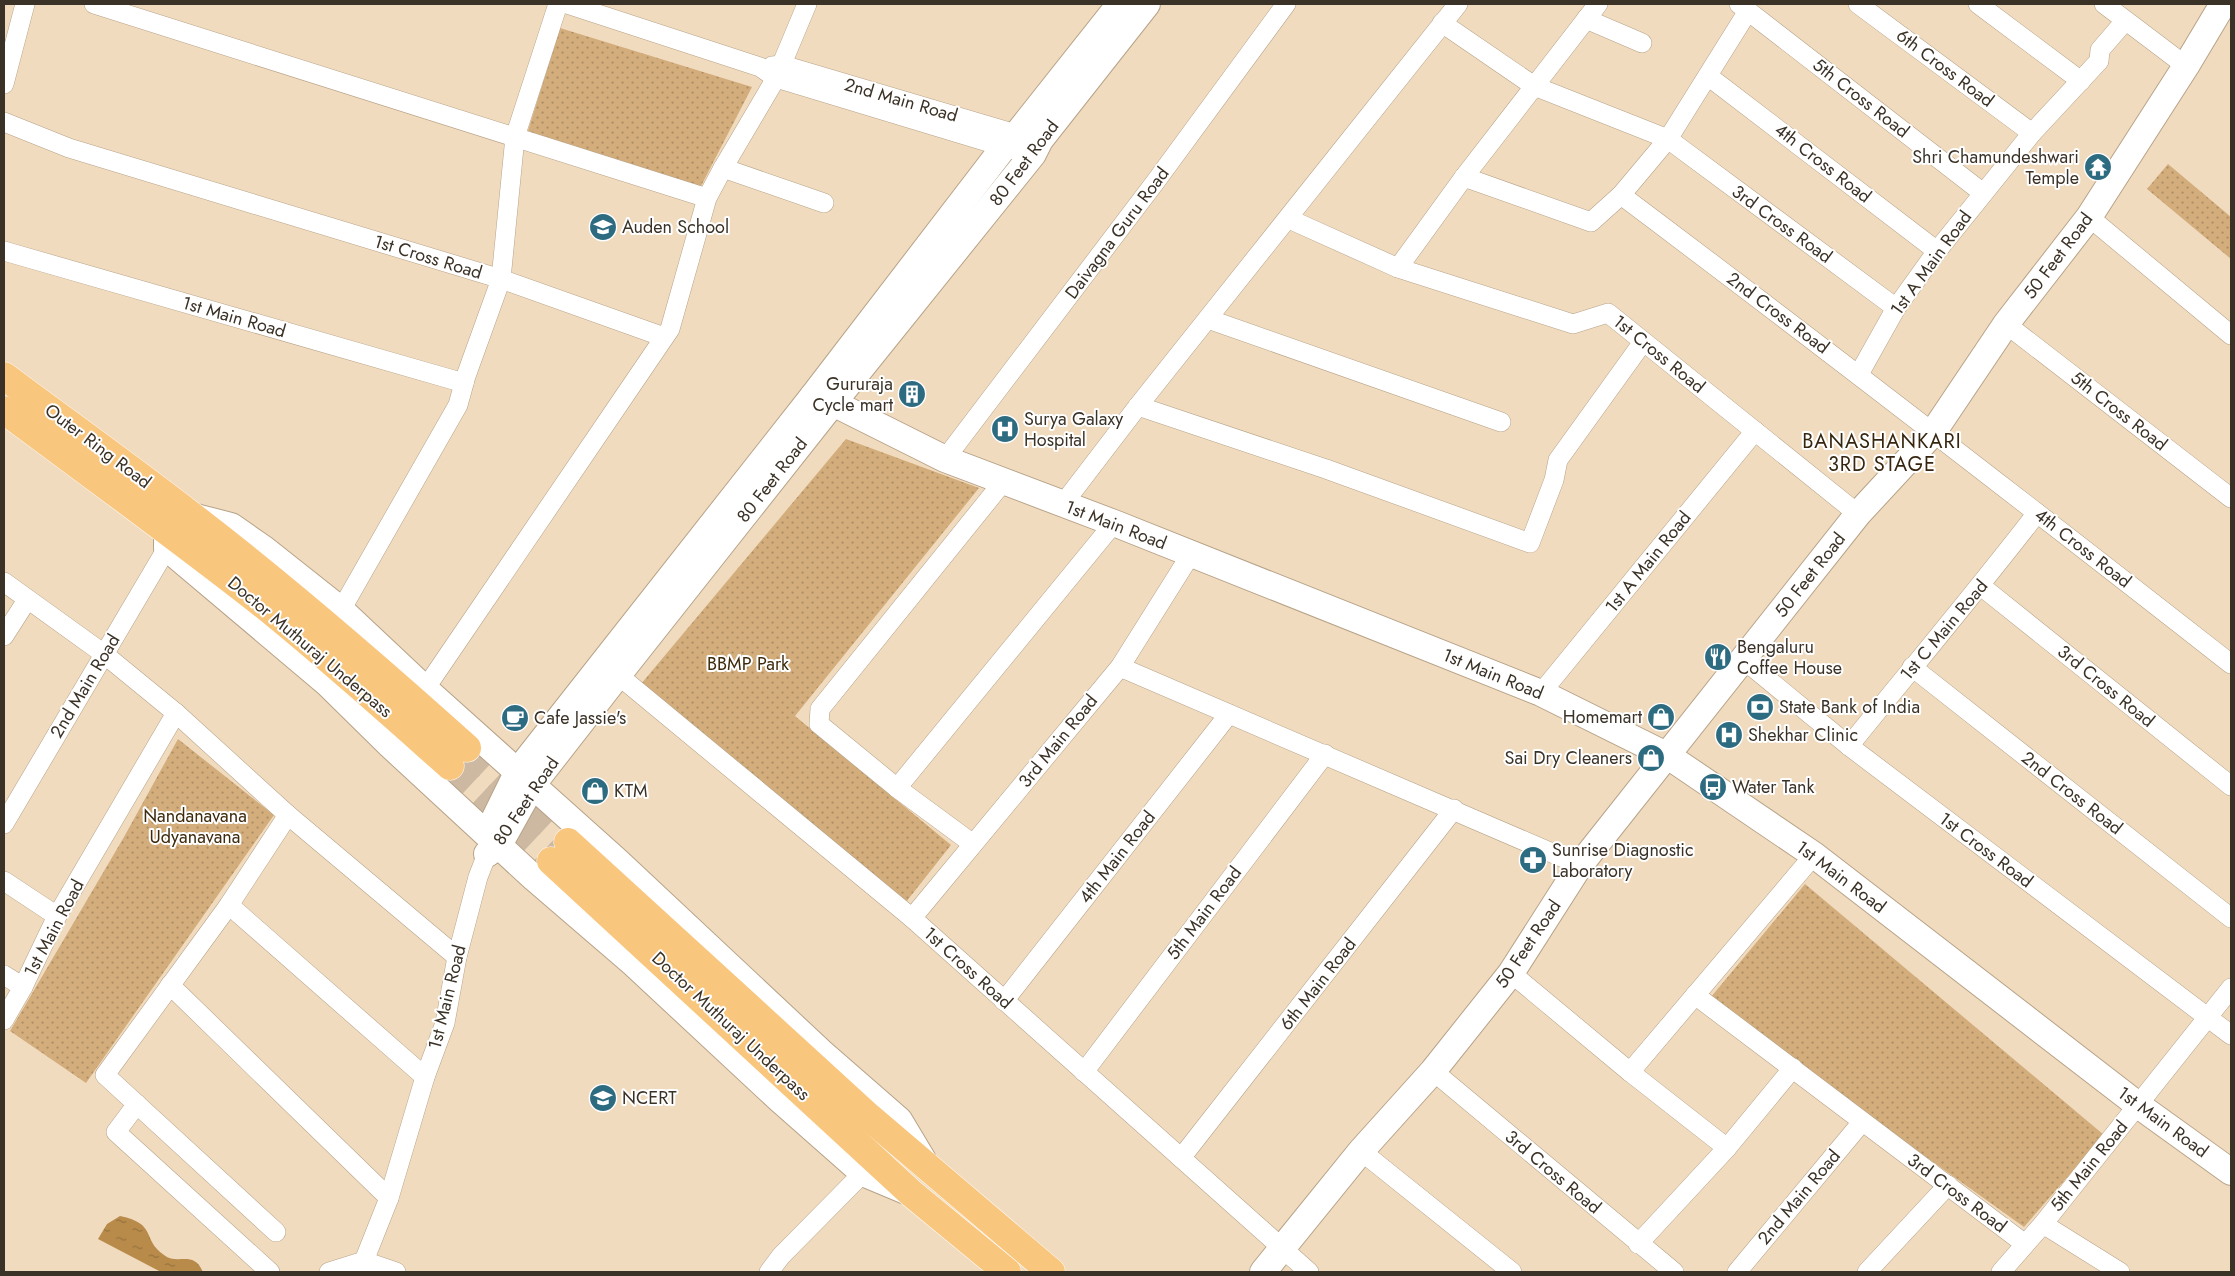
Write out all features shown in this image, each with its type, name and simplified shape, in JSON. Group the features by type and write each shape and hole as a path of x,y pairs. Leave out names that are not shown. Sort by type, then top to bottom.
{"highway":[{"name":"Outer Ring Road","path":"4,376 192,516"},
{"name":"Outer Ring Road","path":"4,410 167,539"},
{"name":"Doctor Muthuraj Underpass","path":"167,539 262,605 357,683 458,757 373,664 192,516"},
{"name":"Doctor Muthuraj Underpass","path":"911,1193 559,852 928,1169"},
{"path":"928,1169 1051,1272"},
{"path":"911,1193 1007,1272"}],"street":[{"path":"4,84 25,4"},
{"path":"94,4 707,198"},
{"path":"558,4 516,137 501,279 664,337"},
{"name":"2nd Main Road","path":"567,4 760,66 1024,144"},
{"path":"425,689 670,329 707,198 780,72 807,4"},
{"name":"80 Feet Road","path":"1024,144 1120,4"},
{"name":"80 Feet Road","path":"491,844 526,778 1024,144 1147,4"},
{"name":"Daivagna Guru Road","path":"945,459 1156,181 1286,4"},
{"path":"1063,504 1138,406 1289,219 1458,4"},
{"path":"1398,268 1464,177 1598,4"},
{"name":"6th Cross Road","path":"1858,4 2032,132"},
{"path":"1978,4 2081,81"},
{"path":"2104,4 2186,66"},
{"name":"50 Feet Road","path":"1263,1272 1361,1151 1433,1071 1511,973 1580,865 1858,514 1932,434 2006,324 2089,217 2186,66 2223,4"},
{"path":"1464,177 1591,222 1621,195 1668,140 1708,76 1744,7"},
{"name":"5th Cross Road","path":"1744,7 1983,193"},
{"path":"1586,19 1642,43"},
{"name":"1st A Main Road","path":"1858,374 1896,308 1937,251 2032,132 2099,61 2100,50 2126,21"},
{"name":"3rd Cross Road","path":"1442,23 1534,86 1668,140 1896,308"},
{"name":"4th Cross Road","path":"1708,76 1937,251"},
{"name":"1st Cross Road","path":"4,122 69,148 501,279 464,382 458,405 341,610"},
{"path":"723,168 824,203"},
{"name":"2nd Cross Road","path":"1621,195 1858,374 1932,434"},
{"path":"2089,217 2231,335"},
{"name":"1st Cross Road","path":"1289,219 1398,268 1574,324 1608,313 1858,514"},
{"name":"1st Main Road","path":"4,251 464,382"},
{"path":"1208,319 1501,422"},
{"name":"5th Cross Road","path":"2006,324 2231,498"},
{"path":"1138,406 1326,469 1530,544 1554,480 1558,460 1643,342"},
{"name":"80 Feet Road","path":"526,778 618,675 823,399"},
{"name":"1st Main Road","path":"823,399 945,459 1114,523 1541,693 1668,756 1814,855 2138,1105 2231,1172"},
{"name":"1st A Main Road","path":"1541,693 1755,431"},
{"name":"4th Cross Road","path":"1932,434 2231,664"},
{"path":"973,844 897,788 819,724 820,709 1003,482"},
{"name":"1st C Main Road","path":"1849,746 1912,667 1981,586 2037,513"},
{"path":"192,516 231,526 341,610 425,689 526,778 821,1052 899,1120 928,1169"},
{"path":"897,788 1114,523"},
{"path":"167,539 327,683 491,844 534,878 634,964 778,1098 863,1173 911,1193"},
{"name":"2nd Main Road","path":"4,824 104,654 167,539"},
{"name":"3rd Main Road","path":"912,918 1120,666 1191,554"},
{"path":"4,582 104,654 176,713 288,815 457,957"},
{"name":"3rd Cross Road","path":"1981,586 2231,786"},
{"path":"4,636 27,600"},
{"name":"1st Cross Road","path":"1744,660 1849,746 2231,1035"},
{"path":"1120,666 1580,865"},
{"name":"2nd Cross Road","path":"1912,667 2231,918"},
{"name":"1st Cross Road","path":"618,675 912,918 1282,1250 1309,1272"},
{"name":"1st Main Road","path":"4,1020 23,987 57,916 176,713"},
{"name":"4th Main Road","path":"1004,1000 1229,714"},
{"name":"5th Main Road","path":"1084,1072 1325,754"},
{"name":"6th Main Road","path":"1181,1158 1454,809"},
{"path":"276,1232 105,1075 230,905 288,815"},
{"name":"1st Main Road","path":"364,1261 389,1198 425,1077 445,1023 457,957 478,877 491,844"},
{"path":"1630,1072 1814,855"},
{"name":"1st Main Road","path":"4,881 57,916"},
{"path":"230,905 425,1077"},
{"path":"1511,973 1630,1072 1728,1148"},
{"name":"1st Main Road","path":"4,975 23,987"},
{"path":"170,986 389,1198"},
{"name":"5th Main Road","path":"2001,1272 2043,1224 2231,988"},
{"name":"3rd Cross Road","path":"1696,995 2025,1244"},
{"path":"1638,1244 1728,1148 1793,1068"},
{"name":"3rd Cross Road","path":"1433,1071 1638,1244 1674,1272"},
{"path":"137,1104 116,1132 270,1272"},
{"name":"2nd Main Road","path":"1737,1272 1862,1122"},
{"path":"1361,1151 1512,1272"},
{"path":"769,1272 781,1256 863,1173"},
{"path":"1867,1272 1948,1185"},
{"path":"2043,1224 2117,1272"},
{"path":"329,1272 364,1261 396,1272"}],"green space":[{"path":"560,28 752,87 700,188 527,134"},
{"path":"2168,164 2231,217 2231,259 2147,189"},
{"name":"BBMP Park","path":"846,439 979,488 795,716 951,845 906,902 641,684"},
{"name":"Nandanavana Udyanavana","path":"178,739 274,815 86,1083 10,1031 124,837"},
{"path":"1805,884 2104,1135 2024,1227 1778,1051 1711,997"}],"water":[{"path":"120,1216 140,1223 157,1249 164,1255 169,1258 195,1261 203,1272 161,1272 98,1239 107,1224"}],"tunnel":[{"path":"467,748 568,842"},
{"path":"450,766 551,861"}],"place":[{"name":"Shri Chamundeshwari Temple","path":"2098,167"},
{"name":"Auden School","path":"603,227"},
{"name":"Gururaja Cycle mart","path":"912,394"},
{"name":"Surya Galaxy Hospital","path":"1005,429"},
{"name":"Bengaluru Coffee House","path":"1718,657"},
{"name":"State Bank of India","path":"1760,707"},
{"name":"Homemart","path":"1661,717"},
{"name":"Cafe Jassie's","path":"515,718"},
{"name":"Shekhar Clinic","path":"1729,735"},
{"name":"Sai Dry Cleaners","path":"1651,758"},
{"name":"Water Tank","path":"1713,787"},
{"name":"KTM","path":"595,791"},
{"name":"Sunrise Diagnostic Laboratory","path":"1533,860"},
{"name":"NCERT","path":"603,1098"}],"district":[{"name":"BANASHANKARI 3RD STAGE","path":"1882,452"}]}
